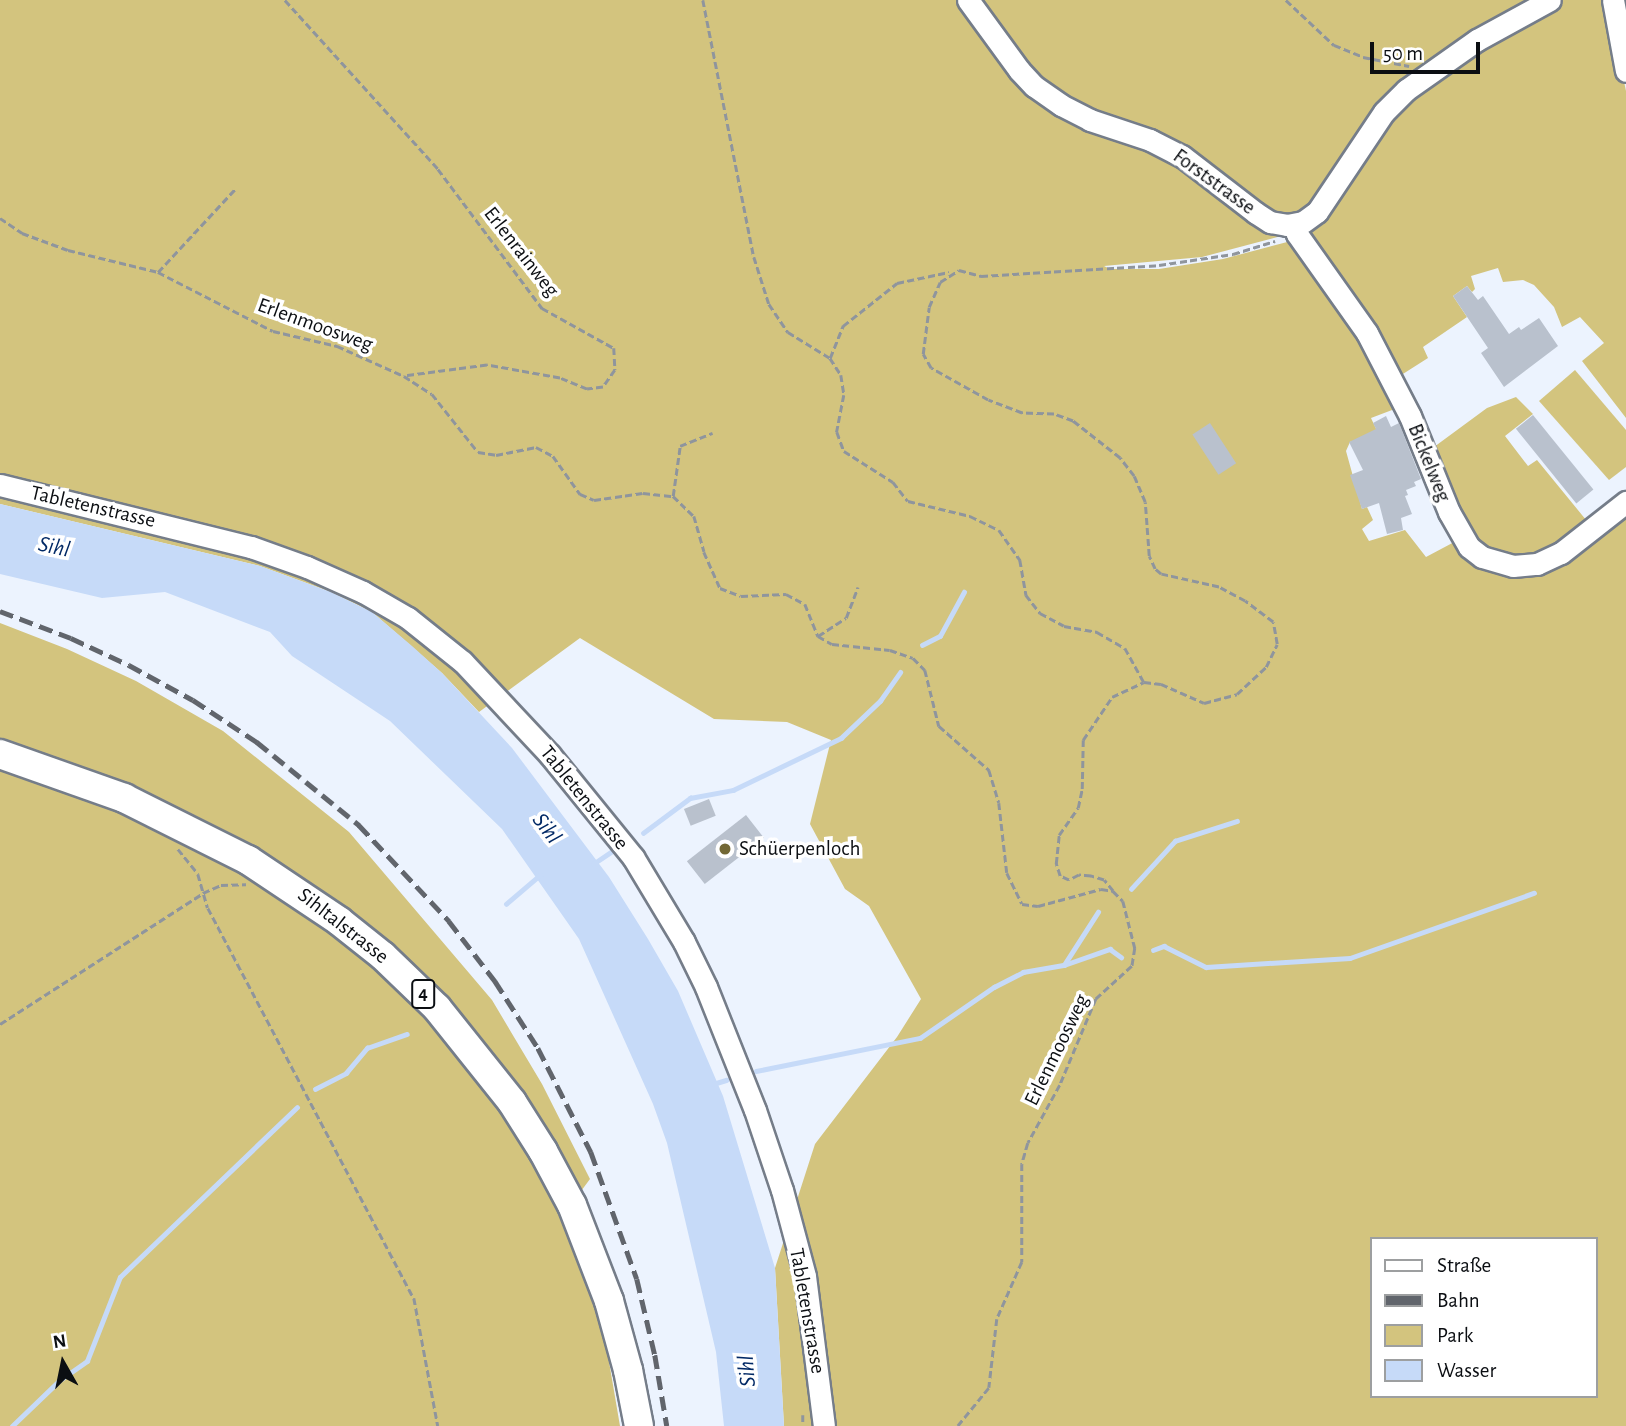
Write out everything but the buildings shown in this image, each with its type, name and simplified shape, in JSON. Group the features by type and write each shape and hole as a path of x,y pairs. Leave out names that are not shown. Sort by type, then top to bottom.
{"main road":[{"name":"Sihltalstrasse","path":"0,754 88,783 142,806 248,860 339,921 383,956 437,1008 512,1102 572,1205 609,1301 639,1426"}],"street":[{"name":"Forststrasse","path":"968,0 1019,70 1034,86 1061,105 1090,120 1150,140 1182,156 1256,213 1279,224 1295,224"},
{"path":"1295,224 1317,212 1384,113 1431,71 1477,40 1550,0"},
{"path":"1613,0 1626,71"},
{"name":"Bickelweg","path":"1295,224 1297,234 1367,333 1410,416 1449,512 1469,547 1482,557 1513,566 1537,564 1561,553 1626,502"},
{"name":"Tabletenstrasse","path":"0,485 251,547 307,567 363,592 417,624 463,662 550,755 632,857 684,942 705,987 755,1110 782,1190 805,1276 824,1426"}],"path":[{"name":"Erlenrainweg","path":"285,0 438,169 542,308 614,348 615,370 603,387 587,389 560,378 487,365 404,376"},
{"path":"703,0 749,233 769,304 788,332 830,358 841,375 844,395 837,432 844,451 893,481 908,501 970,516 999,530 1020,560 1026,595 1040,613 1064,626 1097,632 1125,649 1144,682"},
{"path":"1286,0 1334,45 1363,57 1431,71"},
{"path":"158,272 235,189"},
{"name":"Erlenmoosweg","path":"0,218 22,233 68,250 158,272 273,331 337,346 404,376 432,394 478,452 496,455 536,447 553,456 580,494 594,500 643,493 673,496"},
{"path":"830,358 843,326 897,284 959,270 968,270 981,276 1038,274 1206,259 1287,238 1295,224"},
{"path":"959,270 940,282 929,307 923,354 931,368 988,400 1022,413 1054,414 1073,421 1120,458 1134,476 1145,502 1149,556 1155,569 1161,574 1219,587 1245,601 1273,622 1277,644 1266,667 1237,694 1204,703 1161,684 1144,682 1112,697 1083,740 1082,789 1077,808 1070,822 1062,828 1055,850 1060,876 1069,880 1079,875 1091,876 1104,880 1113,891"},
{"path":"712,433 680,446 673,496 694,516 704,552 720,588 741,596 786,594 805,604 818,636 832,644 890,650 913,658 925,670 939,726 989,770 999,803 1007,873 1022,904 1038,906 1101,889 1113,891"},
{"path":"818,636 846,618 858,587"},
{"path":"174,845 194,868 203,893 320,1123 414,1298 438,1426"},
{"path":"0,1024 203,893 221,885 248,884"},
{"name":"Erlenmoosweg","path":"958,1426 989,1388 997,1319 1022,1262 1022,1164 1028,1143 1060,1085 1097,999 1132,966 1135,948 1123,901 1113,891"}],"green space":[{"path":"0,0 1537,0 1437,59 1314,209 1285,235 1202,257 1104,266 1110,269 1159,269 1223,259 1291,241 1369,345 1400,407 1371,418 1378,433 1350,442 1346,451 1362,509 1367,507 1373,520 1362,529 1369,541 1405,530 1426,557 1458,540 1511,570 1626,508 1626,1426 784,1426 775,1268 815,1144 897,1037 921,999 869,906 845,889 810,824 831,740 787,722 714,719 580,638 479,712 442,673 372,612 331,592 260,566 0,504"},
{"path":"1555,0 1607,0 1626,91 1626,418 1582,361 1604,343 1580,317 1562,327 1554,307 1534,285 1523,280 1503,282 1498,268 1471,276 1475,289 1472,292 1467,286 1453,296 1467,317 1423,347 1428,358 1395,379 1307,235 1308,228 1403,99"},
{"path":"1575,370 1626,430 1626,467 1609,480 1539,401"},
{"path":"1516,397 1533,414 1505,436 1528,466 1537,460 1591,526 1531,561 1473,547 1434,447 1487,408"},
{"path":"0,623 67,649 136,681 223,731 349,832 492,1000 542,1084 590,1179 570,1206 601,1315 620,1426 0,1426"}],"water":[{"name":"Sihl","path":"0,504 260,566 331,592 372,612 412,646 442,673 512,748 609,877 648,939 678,991 723,1096 775,1268 784,1426 724,1426 716,1352 667,1143 653,1104 579,939 502,829 390,721 292,656 270,632 165,592 102,598 0,574"}],"waterway":[{"path":"922,645 940,636 964,592"},
{"path":"643,833 690,798 733,790 841,738 880,701 900,672"},
{"path":"1131,889 1175,841 1237,821"},
{"path":"593,864 615,849"},
{"path":"506,904 540,875"},
{"path":"1153,950 1164,946 1206,967 1350,958 1534,893"},
{"path":"756,1071 920,1038 994,987 1023,972 1064,965 1098,912"},
{"path":"1064,965 1110,949 1121,957"},
{"path":"315,1089 346,1073 367,1048 407,1034"},
{"path":"713,1084 726,1080"},
{"path":"12,1426 60,1380 87,1361 120,1277 297,1107"}],"railway":[{"path":"0,611 71,638 129,665 193,700 257,742 359,825 449,921 495,981 538,1048 591,1152 637,1279 655,1355 667,1426"}],"place":[{"name":"Schüerpenloch","path":"725,849"}]}
